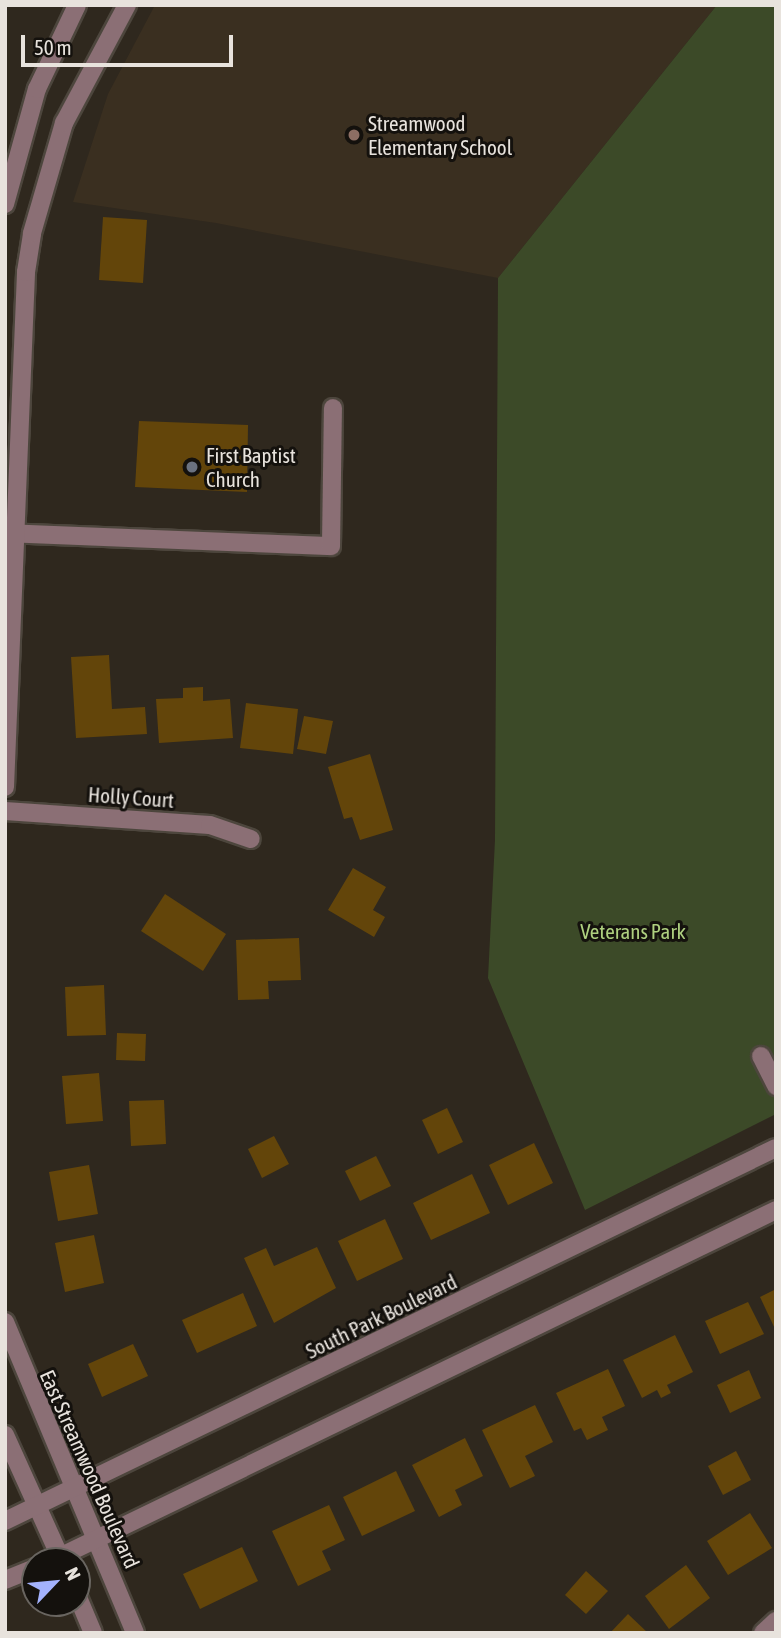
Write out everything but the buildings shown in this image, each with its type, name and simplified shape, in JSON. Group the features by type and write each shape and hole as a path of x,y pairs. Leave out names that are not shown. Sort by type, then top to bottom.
{"street":[{"path":"5,204 37,89 77,5"},
{"path":"5,787 12,462 26,272 37,208 64,123 127,5"},
{"path":"11,533 331,546 333,408"},
{"name":"Holly Court","path":"5,811 209,825 251,839"},
{"path":"761,1056 776,1086"},
{"name":"South Park Boulevard","path":"5,1521 74,1491 776,1149"},
{"path":"85,1547 776,1210"},
{"name":"East Streamwood Boulevard","path":"5,1322 135,1633"},
{"path":"5,1436 52,1547"},
{"path":"763,1633 776,1621"}],"shaded area":[{"name":"Streamwood Elementary School","path":"155,5 717,5 498,278 216,223 73,202 108,94"}],"green space":[{"name":"Veterans Park","path":"717,5 776,5 776,1114 585,1210 488,978 495,840 498,278"}],"place":[{"name":"Streamwood Elementary School","path":"354,135"},
{"name":"First Baptist Church","path":"192,467"}]}
